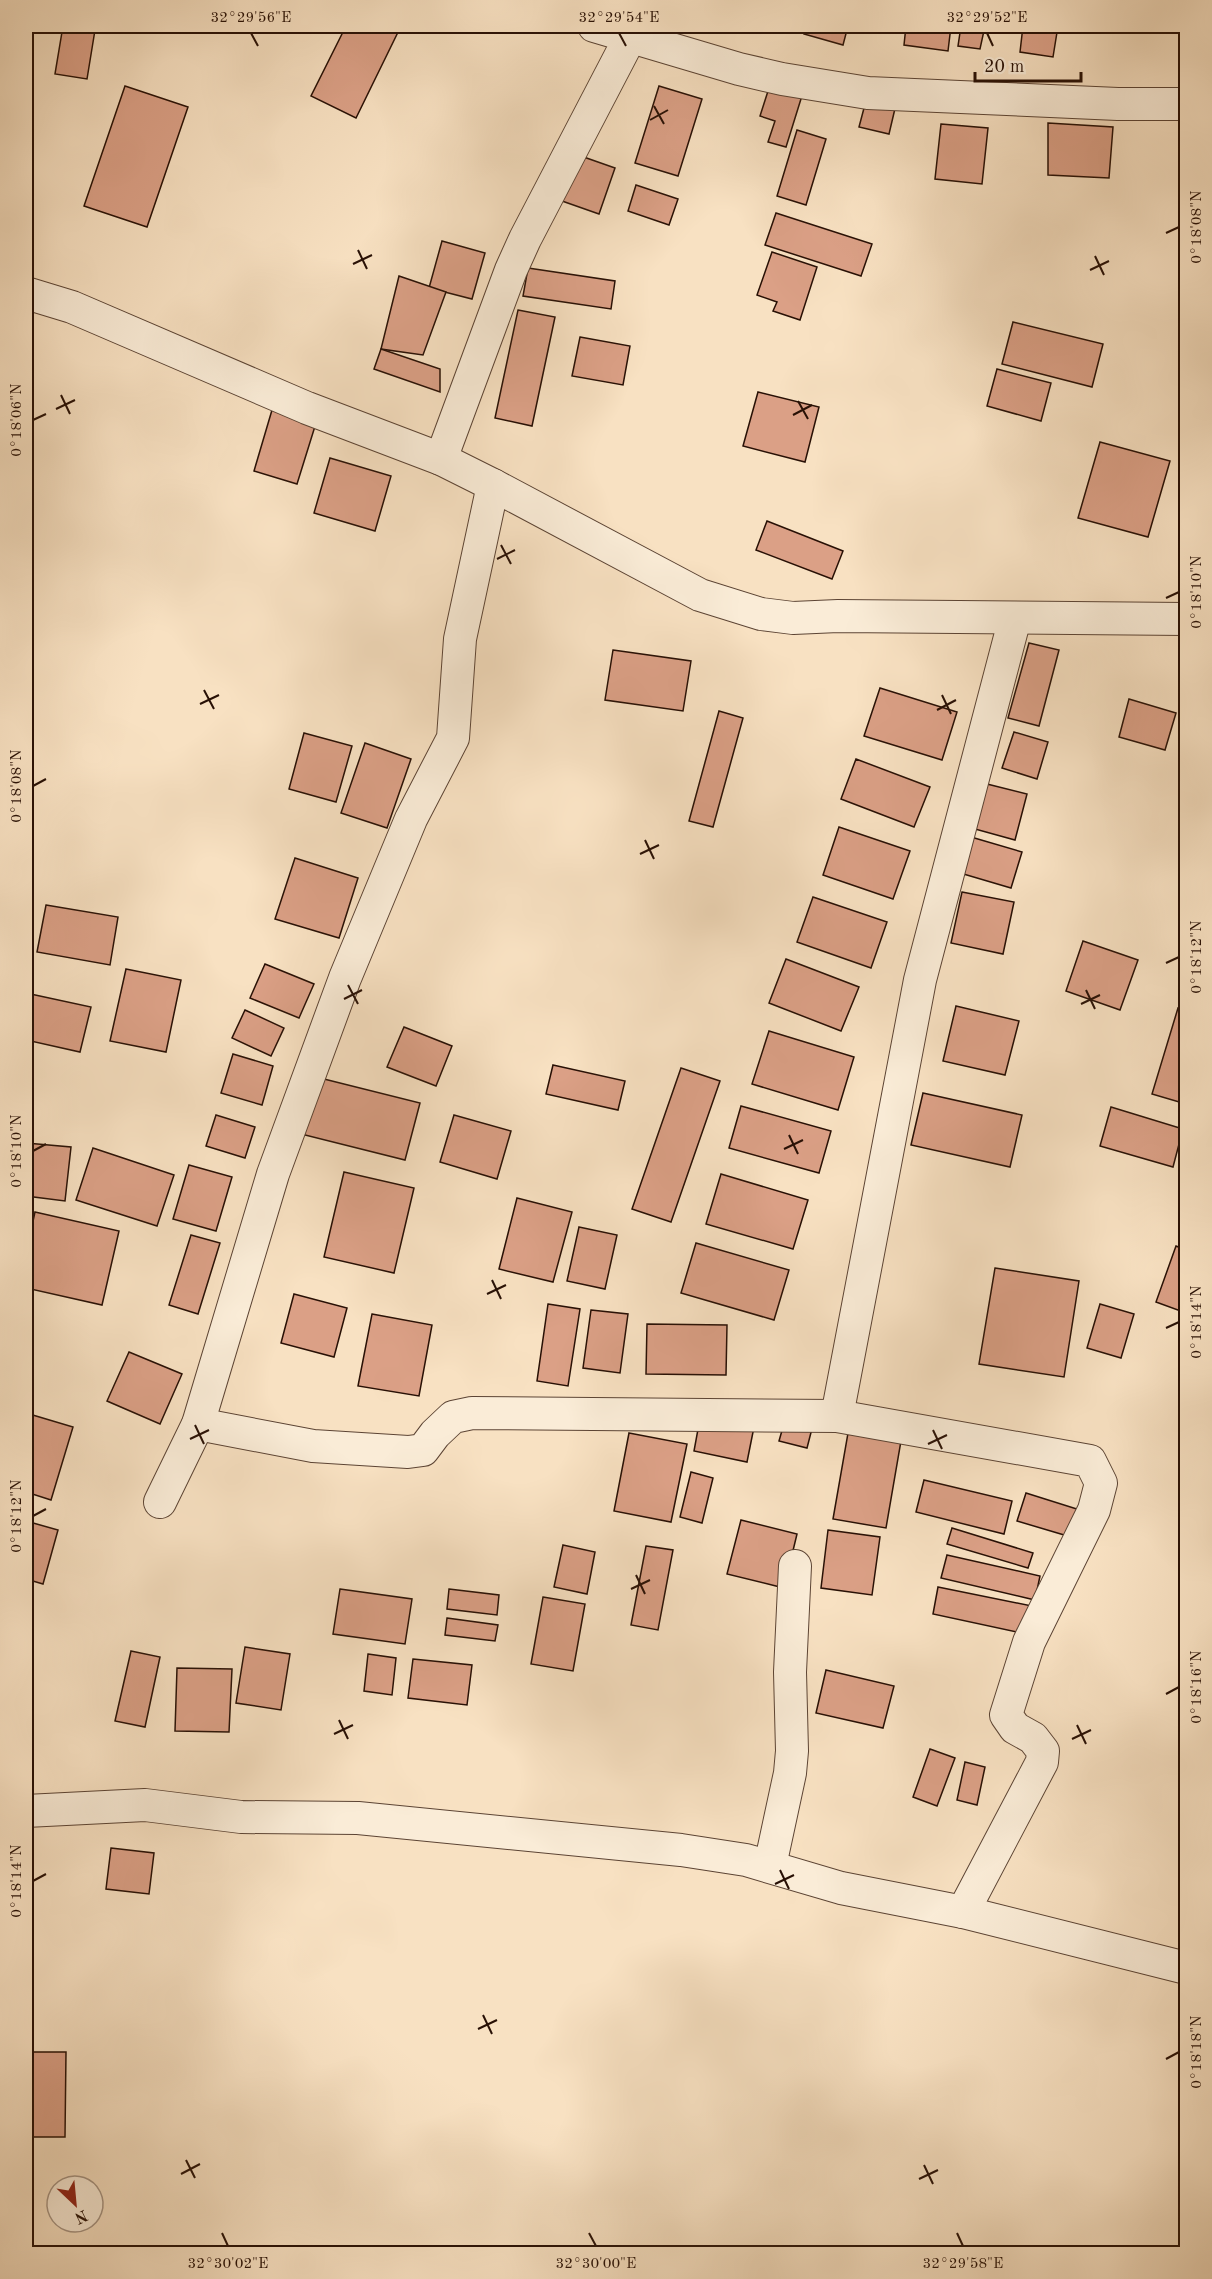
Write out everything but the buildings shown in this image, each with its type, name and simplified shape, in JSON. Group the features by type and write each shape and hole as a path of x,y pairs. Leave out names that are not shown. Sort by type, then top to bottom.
{"street":[{"path":"594,26 633,31 739,69 782,79 868,93 1118,104 1186,104"},
{"path":"441,459 520,250 633,31"},
{"path":"26,293 72,308 308,408 441,459 494,484 700,595 761,615 793,618 1186,619"},
{"path":"160,1502 198,1424 273,1174 345,978 411,819 453,738 460,639 494,484"},
{"path":"837,1416 920,980 1015,618"},
{"path":"198,1424 312,1446 408,1452 423,1450 435,1434 453,1417 472,1413 837,1416 1090,1461 1101,1484 1094,1510 1029,1642 1006,1714 1015,1728 1033,1738 1043,1751 1042,1762 963,1912"},
{"path":"770,1866 790,1773 792,1750 790,1672 795,1566"},
{"path":"26,1811 145,1805 242,1817 358,1818 681,1850 746,1860 841,1888 963,1912 1186,1968"}]}
